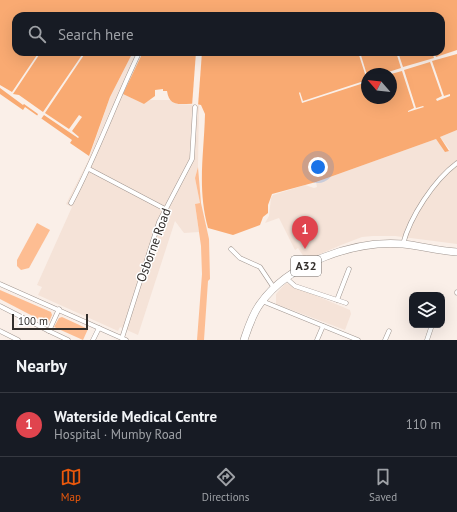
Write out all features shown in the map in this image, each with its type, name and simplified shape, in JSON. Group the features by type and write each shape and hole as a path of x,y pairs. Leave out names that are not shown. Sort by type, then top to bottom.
{"main road":[{"name":"A32","path":"244,340 255,312 262,301 274,288 286,278 306,266 345,249 374,244 403,244 457,254"}],"street":[{"path":"71,203 89,169 119,96 138,56"},
{"name":"Osborne Road","path":"122,338 156,228 192,157 195,107"},
{"path":"403,244 409,227 436,183 457,163"},
{"path":"89,169 165,209"},
{"path":"231,249 240,258 259,266 274,288"},
{"path":"336,300 349,269"},
{"path":"286,278 295,286 346,303"},
{"path":"0,284 126,340"},
{"path":"262,301 358,340"},
{"path":"0,306 68,340"},
{"path":"49,330 59,310"},
{"path":"317,340 323,326"},
{"path":"93,340 99,328"},
{"path":"427,340 431,328"},
{"path":"0,331 18,340"},
{"path":"385,340 389,331"}],"shaded area":[{"path":"0,0 457,0 457,130 440,137 449,151 445,152 436,139 316,182 272,194 268,205 268,213 263,217 260,225 233,235 208,228 202,185 205,114 201,105 175,103 169,97 167,91 163,91 163,89 155,90 155,96 144,104 123,94 141,56 445,56 445,12 12,12 12,56 131,56 110,97 89,156 70,143 72,140 25,107 23,110 0,94"},
{"path":"131,56 141,56 124,94 144,104 149,100 171,100 177,104 199,105 198,167 195,178 200,203 195,204 199,232 184,233 175,221 138,335 120,327 118,331 38,295 42,287 37,285 72,207 66,204 88,161 110,97"},
{"path":"457,130 457,244 395,236 362,237 309,259 307,255 304,257 298,248 295,250 279,218 265,223 269,216 271,198 273,195 305,185 314,188 317,187 316,182 436,139 445,151 450,150 440,137"},
{"path":"198,167 201,203 209,239 210,279 208,281 204,340 197,340 202,274 201,246 195,204 200,203 195,178"},
{"path":"37,223 50,230 29,268 21,270 17,266 17,260"},
{"path":"286,283 350,310 351,314 345,330 276,304 276,294"},
{"path":"0,290 51,312 52,315 48,324 0,299"},
{"path":"62,317 88,329 83,340 54,327 59,318"}],"pier":[{"path":"457,50 457,54 432,61 444,96 450,94 450,96 437,101 436,99 442,96 430,62 404,70 416,108 424,107 408,112 414,108 402,71 397,72 397,69 401,68 397,56 399,56 403,67 434,58 433,56 445,56 445,54"},
{"path":"36,56 38,56 13,94 19,95 43,112 81,56 83,56 45,113 69,129 79,115 82,117 72,131 79,137 78,138 44,115 41,119 37,116 38,114 0,88 0,85 12,92"},
{"path":"196,56 202,56 198,106 192,106"},
{"path":"359,56 361,56 365,68 363,68"},
{"path":"361,82 361,84 302,103 300,92 303,101"}],"place":[{"name":"Waterside Medical Centre","path":"305,249"}]}
